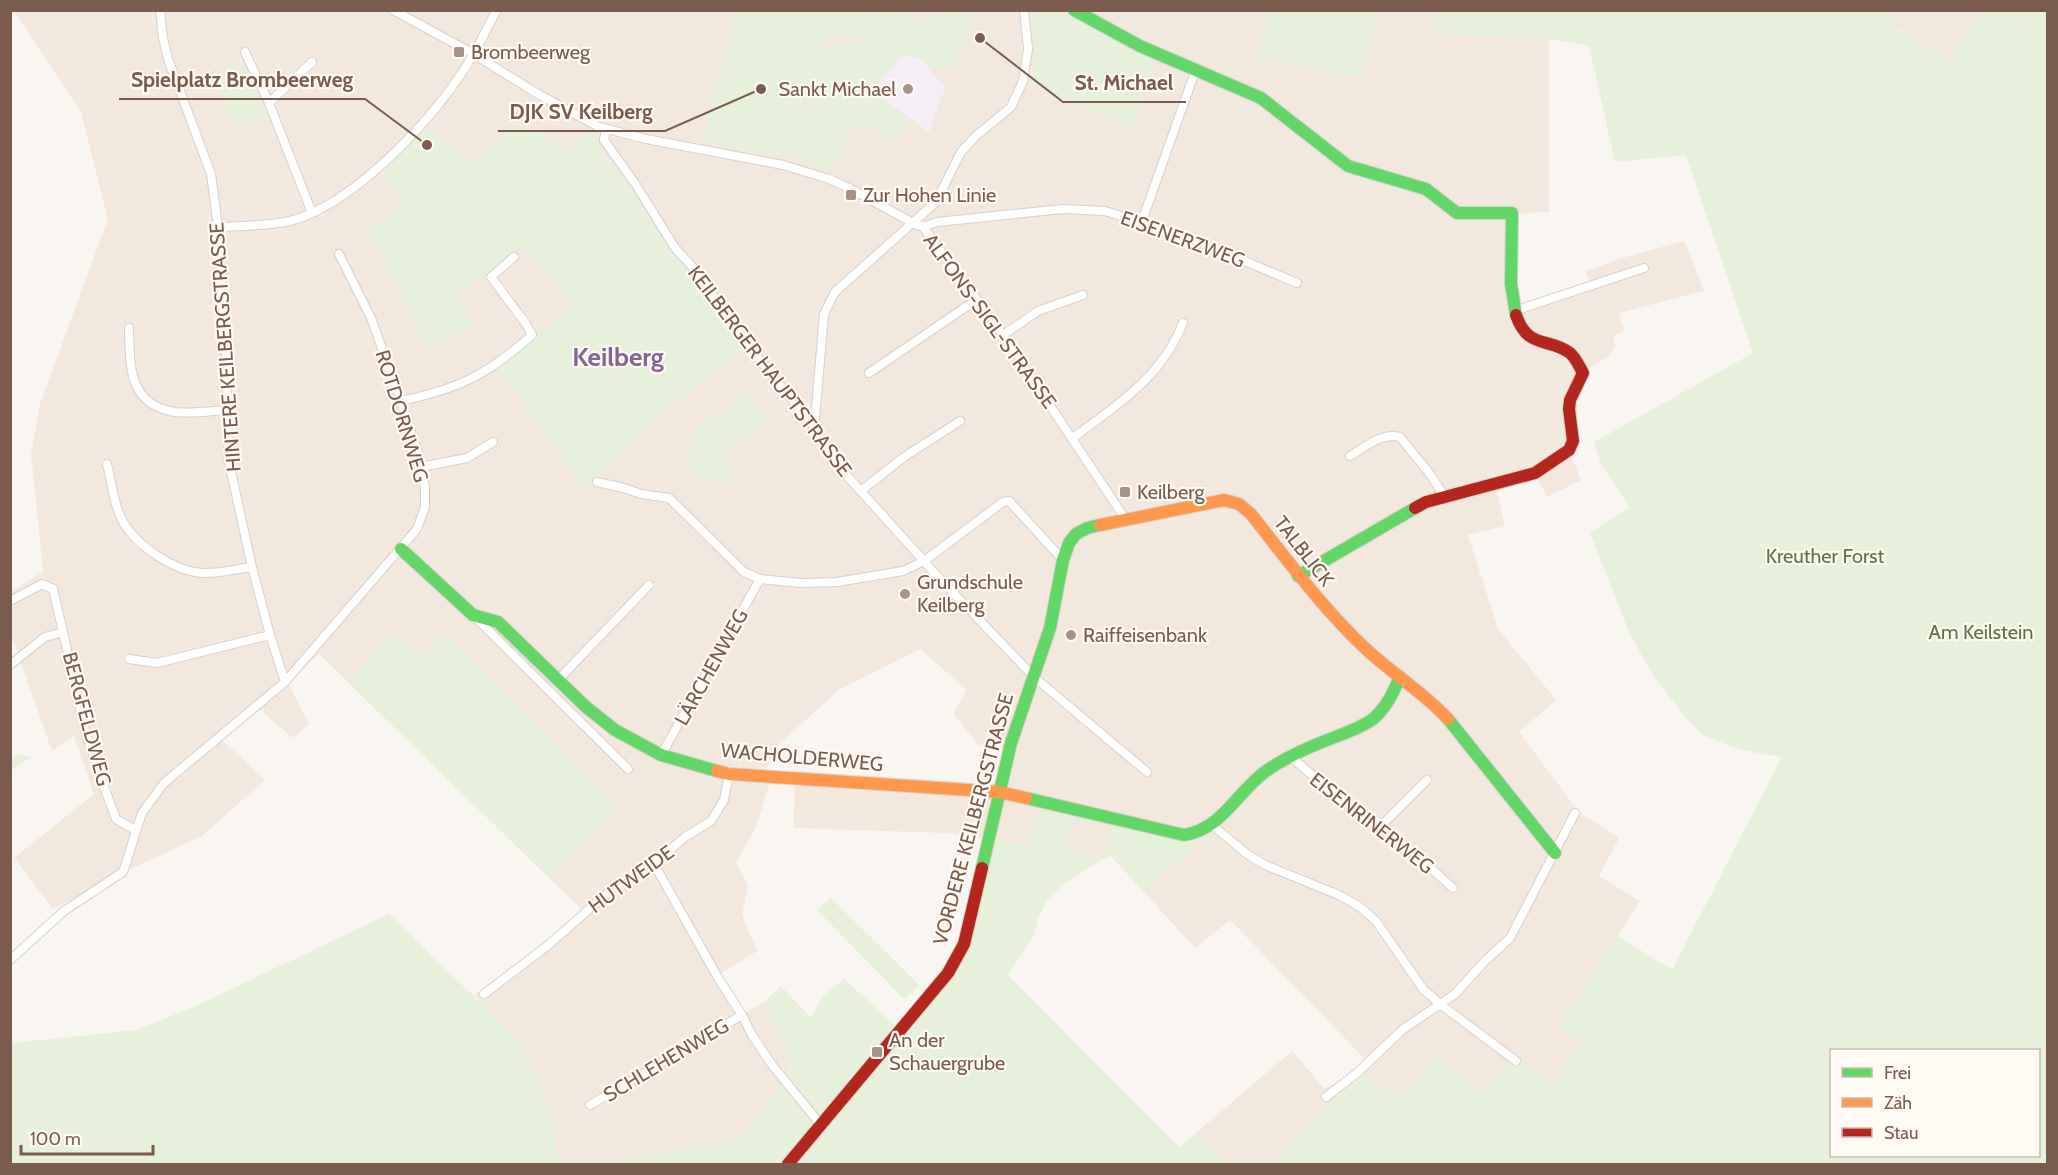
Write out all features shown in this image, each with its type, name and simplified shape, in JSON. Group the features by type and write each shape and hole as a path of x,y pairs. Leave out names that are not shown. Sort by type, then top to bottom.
{"street":[{"name":"HINTERE KEILBERGSTRASSE","path":"160,10 168,58 211,174 218,226 226,349 228,458 252,567 285,682"},
{"path":"393,10 472,53 538,94 603,128"},
{"path":"218,226 261,226 312,213 378,170 444,98 462,73 497,10"},
{"path":"811,423 815,419 824,314 828,303 836,292 936,202 962,152 976,136 1011,107 1023,81 1028,49 1024,10"},
{"path":"1074,10 1140,45 1261,98 1348,166 1426,189 1457,213 1512,213 1511,297 1523,332 1531,338 1569,351 1577,358 1583,373 1570,400 1573,441 1569,450 1535,473 1426,502 1298,576"},
{"path":"245,52 269,104 312,213"},
{"path":"269,104 312,62"},
{"path":"1142,221 1196,69"},
{"name":"ALFONS-SIGL-STRASSE","path":"603,128 646,139 783,165 829,179 855,190 923,227 1004,335 1126,520"},
{"name":"KEILBERGER HAUPTSTRASSE","path":"603,128 604,140 636,185 675,248 699,274 735,330 811,423 849,478 1034,677 1147,772"},
{"name":"EISENERZWEG","path":"923,227 937,222 1063,209 1106,211 1185,236 1297,283"},
{"name":"ROTDORNWEG","path":"285,682 417,529 424,507 425,488 421,467 402,401 371,318 339,254"},
{"path":"402,401 468,380 509,355 532,335 491,278 514,258"},
{"path":"1514,311 1644,268"},
{"path":"1004,335 1038,311 1083,295"},
{"path":"869,373 976,300"},
{"path":"1072,438 1131,394 1150,376 1169,352 1182,323"},
{"path":"129,328 129,362 134,383 143,397 156,406 176,412 227,410"},
{"path":"861,490 904,457 960,421"},
{"path":"1350,456 1385,436 1400,437 1430,474 1444,496"},
{"path":"421,467 467,458 493,442"},
{"path":"107,464 119,515 138,542 160,559 205,574 252,567"},
{"path":"597,482 641,494 669,498 744,573 760,579 801,583 837,582 903,571 924,561 1002,502 1010,501 1063,560"},
{"name":"TALBLICK","path":"1034,677 1050,628 1063,560 1069,543 1076,534 1087,528 1224,500 1231,501 1239,504 1251,514 1320,603 1368,651 1443,714 1556,853"},
{"name":"WACHOLDERWEG","path":"401,549 473,615 628,768"},
{"name":"LÄRCHENWEG","path":"661,755 760,579"},
{"name":"BERGFELDWEG","path":"10,601 42,584 52,589 85,731 99,773 116,819 135,830"},
{"path":"558,680 649,585"},
{"name":"WACHOLDERWEG","path":"473,615 498,622 585,707 615,730 661,755 729,774 999,792 1184,835 1196,835 1212,825"},
{"name":"BERGFELDWEG","path":"10,665 45,637 63,632"},
{"path":"129,659 157,663 270,635"},
{"name":"VORDERE KEILBERGSTRASSE","path":"788,1164 948,973 964,944 1016,724 1034,677"},
{"path":"1400,677 1390,701 1382,712 1370,721 1291,757 1262,774 1212,825 1247,854 1265,865 1339,895 1360,907 1376,921 1423,989 1516,1061"},
{"path":"10,960 64,911 123,872 142,813 164,783 285,682"},
{"name":"EISENRINERWEG","path":"1291,757 1334,794 1382,825 1453,888"},
{"name":"HUTWEIDE","path":"484,994 547,946 618,884 654,864 685,837 711,821 724,800 729,774"},
{"path":"1382,825 1427,780"},
{"path":"1326,1097 1357,1073 1402,1030 1455,994 1510,938 1575,813"},
{"path":"654,864 752,1035 772,1065 821,1125"},
{"name":"SCHLEHENWEG","path":"590,1105 742,1015"}],"shaded area":[{"path":"1262,10 1269,15 1257,58 1362,78 1377,11 1434,11 1431,34 1549,39 1549,212 1512,214 1514,310 1590,284 1586,271 1622,258 1684,241 1704,291 1619,313 1625,331 1613,336 1615,346 1610,355 1583,373 1575,387 1569,450 1581,480 1547,497 1535,474 1495,486 1505,526 1468,535 1498,629 1556,700 1519,732 1579,812 1619,838 1599,876 1640,901 1559,1027 1581,1041 1552,1085 1482,1094 1437,1057 1407,1090 1394,1097 1364,1072 1344,1089 1273,1164 1227,1164 1196,1133 1292,1051 1324,1088 1341,1081 1365,1059 1230,920 1195,948 1143,891 1193,850 1112,826 1103,859 1065,850 1039,811 1029,847 949,833 793,828 796,771 991,784 996,780 1003,751 978,744 953,714 967,690 920,649 840,689 779,744 766,771 769,785 756,827 736,863 748,885 742,915 757,951 717,976 742,1015 764,1002 794,1062 741,1139 594,1164 559,1164 550,1109 520,1041 474,995 585,913 319,654 288,683 309,724 293,738 260,710 222,740 265,780 202,836 124,872 53,909 14,858 94,794 74,736 52,751 11,635 11,591 43,572 31,454 40,404 108,219 81,112 14,11"},
{"path":"1893,11 1980,11 1951,63 1891,25"},
{"name":"Sankt Michael","path":"910,44 945,88 929,132 871,90"}],"green space":[{"path":"736,11 876,11 864,36 827,36 790,138 810,93 824,48 865,40 879,11 910,11 907,20 926,25 940,11 961,11 969,17 970,30 953,66 939,70 929,67 919,58 903,55 873,90 907,119 906,126 893,141 869,127 859,125 850,133 832,171 784,152 782,157 701,142"},
{"path":"1029,11 1057,11 1157,57 1132,129 1029,84 1038,58 1032,51 1034,37"},
{"path":"1262,11 1377,11 1362,78 1257,58 1269,15"},
{"name":"Kreuther Forst","path":"1434,11 1893,11 1891,26 1951,63 1980,11 2047,11 2047,1164 1273,1164 1344,1089 1364,1072 1394,1097 1407,1090 1437,1057 1482,1094 1515,1058 1552,1084 1581,1042 1559,1027 1618,936 1672,970 1782,757 1741,750 1702,735 1686,718 1654,677 1629,632 1590,533 1630,507 1601,464 1594,442 1753,353 1686,155 1615,162 1589,46 1549,39 1430,34"},
{"path":"234,63 237,72 247,66 267,115 236,127 214,76 226,72 225,67"},
{"path":"427,126 473,164 518,126 569,150 589,131 674,252 697,280 744,350 642,429 597,482 582,487 554,443 497,369 574,304 522,245 457,297 474,324 425,349 399,287 367,232 403,204 383,172"},
{"path":"742,391 768,420 746,439 732,444 721,455 732,476 730,483 712,482 694,475 694,468 684,456 696,431 704,420 730,411"},
{"path":"390,633 424,656 446,633 620,808 549,877 350,684"},
{"path":"20,754 31,757 11,771 11,760"},
{"path":"1039,811 1073,818 1065,850 1103,859 1111,826 1194,842 1193,850 1143,891 1110,855 1063,884 1047,900 1033,937 1008,975 1179,1147 1196,1133 1227,1164 594,1164 741,1139 794,1063 764,1002 781,986 811,1018 823,996 844,979 896,1026 945,968 958,942 964,948 991,839 1029,846"},
{"path":"831,898 920,986 904,999 817,910"},
{"path":"389,914 520,1041 550,1109 559,1164 11,1164 11,1043 137,1030 196,1006"}],"traffic: fast":[{"path":"1074,10 1140,46 1261,98 1348,166 1426,189 1457,213 1512,213 1511,284 1516,315"},
{"path":"1298,576 1415,508"},
{"path":"982,868 1011,743 1050,628 1063,560 1069,543 1076,534 1100,525"},
{"path":"401,549 473,615 498,622 586,707 615,730 661,755 717,771"},
{"path":"1026,798 1184,835 1197,831 1219,818 1266,771 1299,752 1355,729 1373,719 1385,705 1400,677"},
{"path":"1448,719 1555,853"}],"traffic: slow":[{"path":"1100,525 1224,500 1239,504 1251,514 1306,584 1351,634 1448,719"},
{"path":"717,771 729,774 999,792 1026,798"}],"traffic: jam":[{"path":"1415,508 1426,502 1535,473 1569,450 1573,441 1570,400 1583,373 1570,353 1533,338 1521,326 1516,315"},
{"path":"788,1164 948,973 964,944 982,868"}],"place":[{"name":"St. Michael","path":"980,38"},
{"name":"Brombeerweg","path":"459,52"},
{"name":"DJK SV Keilberg","path":"761,89"},
{"name":"Sankt Michael","path":"908,89"},
{"name":"Spielplatz Brombeerweg","path":"427,145"},
{"name":"Zur Hohen Linie","path":"851,195"},
{"name":"Keilberg","path":"1125,492"},
{"name":"Grundschule Keilberg","path":"905,594"},
{"name":"Raiffeisenbank","path":"1071,635"},
{"name":"An der Schauergrube","path":"877,1052"}],"district":[{"name":"Keilberg","path":"618,357"}],"park label":[{"name":"Am Keilstein","path":"1981,632"}]}
